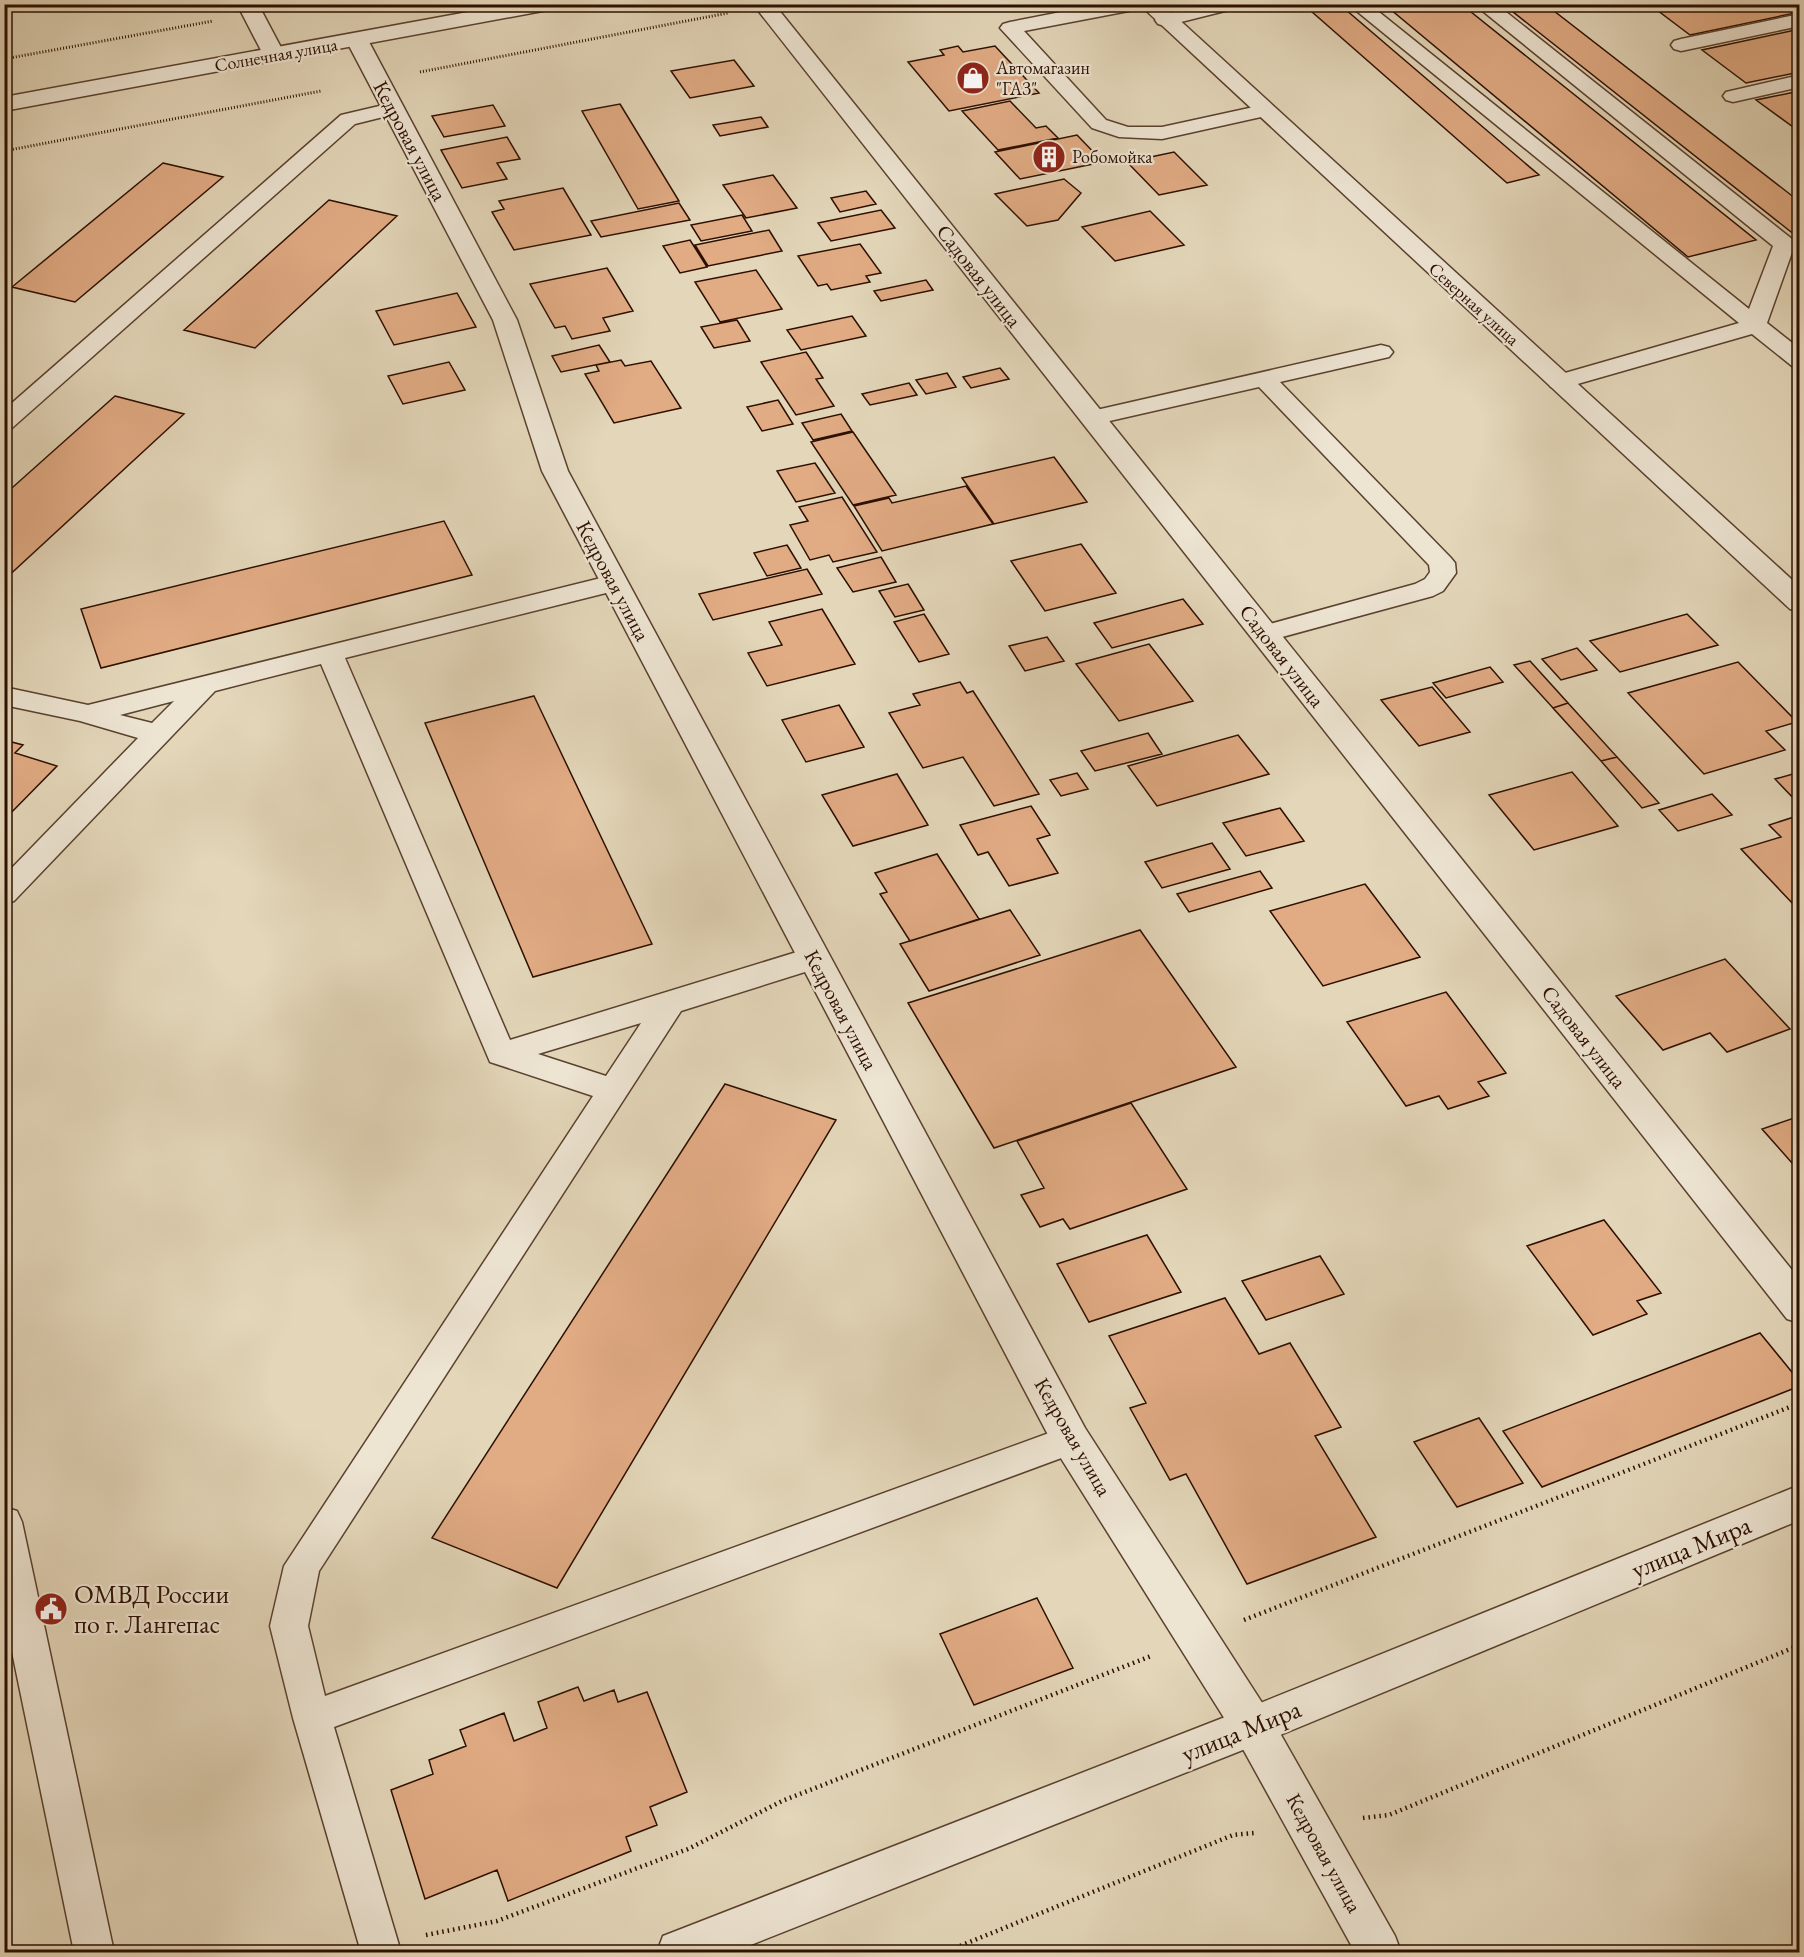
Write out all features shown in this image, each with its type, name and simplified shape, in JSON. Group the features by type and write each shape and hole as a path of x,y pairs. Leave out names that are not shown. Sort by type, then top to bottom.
{"street":[{"name":"Солнечная улица","path":"4,104 548,4"},
{"name":"Садовая улица","path":"763,4 1800,1308"},
{"path":"250,9 274,55"},
{"name":"Северная улица","path":"1157,12 1800,603"},
{"name":"Кедровая улица","path":"357,40 505,320 555,471 813,958 1071,1440 1253,1726 1379,1953"},
{"name":"улица Мира","path":"679,1953 1253,1726 1800,1502"}],"lane":[{"path":"1134,4 1010,28 1099,124 1126,133 1162,133 1263,111"},
{"path":"1157,12 1230,4"},
{"path":"1357,4 1800,361"},
{"path":"1484,4 1784,244 1754,326"},
{"path":"1681,45 1800,20"},
{"path":"1732,96 1800,81"},
{"path":"4,423 348,119 392,109"},
{"path":"1559,382 1754,326"},
{"path":"1092,418 1381,352"},
{"path":"1264,379 1442,562 1443,573 1434,585 1424,590 1264,634"},
{"path":"88,714 613,583"},
{"path":"330,653 501,1054 612,1090"},
{"path":"4,894 205,686"},
{"path":"4,696 88,714 157,734"},
{"path":"501,1054 813,958"},
{"path":"381,1953 312,1718 289,1626 302,1566 670,1003"},
{"path":"312,1718 1071,1440"},
{"path":"4,1522 94,1953"}],"path":[{"path":"4,59 250,9 304,4"},
{"path":"381,1953 420,1936 497,1921 677,1853 782,1801 1800,1402"},
{"path":"945,1953 1233,1835 1389,1815 1800,1645"}],"building":[{"path":"1303,4 1339,4 1539,175 1507,183"},
{"path":"1384,4 1461,4 1756,240 1688,257"},
{"path":"1503,4 1545,4 1800,202 1800,239"},
{"path":"1649,4 1800,4 1800,12 1690,35"},
{"path":"1800,29 1800,72 1746,83 1702,50"},
{"name":"Автомагазин \"ГАЗ\"","path":"958,46 963,52 995,46 1039,93 949,111 908,62 944,55 940,50"},
{"path":"734,60 754,86 690,98 671,71"},
{"path":"1800,91 1800,132 1756,100"},
{"path":"1010,101 1036,128 1046,126 1058,138 998,150 962,111"},
{"path":"620,104 679,201 638,209 582,111"},
{"path":"493,105 505,126 444,137 432,116"},
{"path":"761,117 768,127 720,136 713,125"},
{"name":"Робомойка","path":"1077,135 1103,162 1020,179 995,152"},
{"path":"507,137 520,159 497,163 507,179 462,188 441,150"},
{"path":"1174,152 1207,185 1159,195 1127,162"},
{"path":"163,163 223,177 75,302 12,287"},
{"path":"773,175 797,208 746,218 723,185"},
{"path":"1064,179 1081,193 1058,220 1027,226 995,194"},
{"path":"563,188 591,235 514,250 492,212 504,209 499,201"},
{"path":"866,191 876,204 840,212 831,198"},
{"path":"329,200 397,216 255,348 184,330"},
{"path":"679,203 690,220 601,237 591,221"},
{"path":"881,210 895,228 831,241 818,223"},
{"path":"1150,211 1184,245 1115,261 1082,227"},
{"path":"742,215 752,231 701,241 691,225"},
{"path":"769,230 782,251 708,266 695,245"},
{"path":"690,240 707,267 680,273 663,246"},
{"path":"860,244 881,273 866,276 870,282 831,290 827,284 818,286 798,256"},
{"path":"607,268 633,311 603,318 610,331 572,339 565,326 555,328 530,284"},
{"path":"756,270 782,309 720,322 695,282"},
{"path":"926,280 933,290 881,301 874,291"},
{"path":"457,293 476,327 394,345 376,311"},
{"path":"852,316 866,336 801,350 787,330"},
{"path":"737,320 750,341 714,348 701,327"},
{"path":"599,345 610,362 561,372 552,356"},
{"path":"806,352 823,378 816,379 834,406 796,415 761,362"},
{"path":"621,360 625,366 651,361 681,408 614,423 585,374 599,371 596,365"},
{"path":"449,362 465,390 403,404 388,376"},
{"path":"1000,368 1009,379 971,388 963,377"},
{"path":"947,373 956,387 926,394 916,380"},
{"path":"909,383 917,395 870,405 862,394"},
{"path":"115,396 184,414 4,580 4,495"},
{"path":"778,400 793,424 762,431 747,407"},
{"path":"841,414 852,431 813,440 802,423"},
{"path":"853,432 896,495 853,505 811,442"},
{"path":"1054,457 1087,502 994,524 962,478"},
{"path":"815,463 835,493 796,502 777,471"},
{"path":"966,486 993,524 882,551 854,506 889,498 892,503"},
{"path":"842,497 877,552 833,562 829,555 810,560 790,525 808,521 799,507"},
{"path":"444,521 472,575 101,668 81,609"},
{"path":"1081,544 1116,593 1045,611 1011,561"},
{"path":"787,545 801,568 767,576 754,553"},
{"path":"881,557 896,582 853,592 837,568"},
{"path":"807,569 822,594 713,620 699,594"},
{"path":"908,584 924,610 895,617 879,591"},
{"path":"1183,599 1203,624 1112,648 1094,623"},
{"path":"822,609 855,664 767,686 748,653 782,645 769,622"},
{"path":"924,614 949,654 919,662 894,622"},
{"path":"1687,614 1718,645 1620,672 1590,641"},
{"path":"1047,637 1064,661 1025,671 1009,646"},
{"path":"1149,644 1193,701 1119,721 1076,664"},
{"path":"1577,648 1597,670 1561,680 1542,659"},
{"path":"1530,661 1568,703 1553,708 1514,665"},
{"path":"1738,662 1797,722 1766,731 1785,750 1704,774 1628,693"},
{"path":"1490,667 1503,682 1446,698 1433,683"},
{"path":"960,682 967,693 973,691 1039,794 994,806 963,757 923,768 889,713 920,705 913,694"},
{"path":"1432,687 1470,732 1419,746 1381,700"},
{"path":"534,696 652,944 533,977 425,723"},
{"path":"1568,703 1617,757 1601,761 1553,708"},
{"path":"839,705 864,747 806,762 782,720"},
{"path":"1148,733 1162,754 1095,771 1081,751"},
{"path":"1238,735 1269,774 1157,806 1128,766"},
{"path":"4,740 23,745 15,753 57,766 4,820"},
{"path":"1617,757 1659,803 1642,808 1601,761"},
{"path":"1572,772 1618,826 1534,850 1489,795"},
{"path":"1800,772 1800,802 1798,803 1775,779"},
{"path":"1077,773 1088,789 1061,796 1050,780"},
{"path":"897,774 928,825 853,846 822,795"},
{"path":"1712,794 1732,815 1678,831 1659,810"},
{"path":"1031,806 1050,835 1037,839 1058,873 1009,886 988,852 978,855 960,825"},
{"path":"1280,808 1304,841 1246,856 1223,823"},
{"path":"1800,815 1800,904 1794,905 1741,849 1781,837 1769,825"},
{"path":"1212,843 1230,869 1162,888 1145,862"},
{"path":"937,854 979,919 910,941 880,894 887,892 875,873"},
{"path":"1260,871 1272,888 1189,912 1177,894"},
{"path":"1365,884 1420,957 1323,986 1270,911"},
{"path":"1010,910 1040,955 929,991 900,944"},
{"path":"1140,930 1236,1067 994,1148 908,1003"},
{"path":"1725,959 1790,1029 1727,1052 1710,1033 1663,1050 1616,996"},
{"path":"1446,992 1506,1073 1478,1082 1489,1096 1448,1109 1439,1096 1406,1106 1347,1022"},
{"path":"725,1084 836,1120 557,1588 432,1538"},
{"path":"1131,1103 1187,1189 1070,1229 1063,1219 1040,1227 1021,1195 1044,1188 1017,1141"},
{"path":"1800,1116 1800,1172 1762,1129"},
{"path":"1604,1220 1661,1293 1637,1301 1647,1314 1593,1335 1527,1246"},
{"path":"1147,1235 1181,1292 1089,1322 1057,1264"},
{"path":"1320,1256 1344,1294 1266,1320 1242,1281"},
{"path":"1225,1298 1259,1354 1290,1343 1341,1427 1315,1436 1376,1537 1247,1584 1186,1474 1170,1480 1130,1408 1146,1403 1109,1336"},
{"path":"1760,1333 1800,1382 1800,1386 1542,1487 1503,1431"},
{"path":"1479,1418 1523,1483 1457,1507 1414,1442"},
{"path":"1037,1598 1073,1668 974,1705 940,1634"},
{"path":"578,1687 584,1701 614,1690 618,1702 647,1692 687,1792 650,1807 657,1825 626,1837 631,1851 508,1901 497,1870 425,1899 391,1790 433,1774 429,1760 466,1746 460,1730 504,1713 514,1741 547,1728 538,1702"}],"place":[{"name":"Автомагазин \"ГАЗ\"","path":"973,78"},
{"name":"Робомойка","path":"1049,157"},
{"name":"ОМВД России по г. Лангепас","path":"51,1609"}]}
